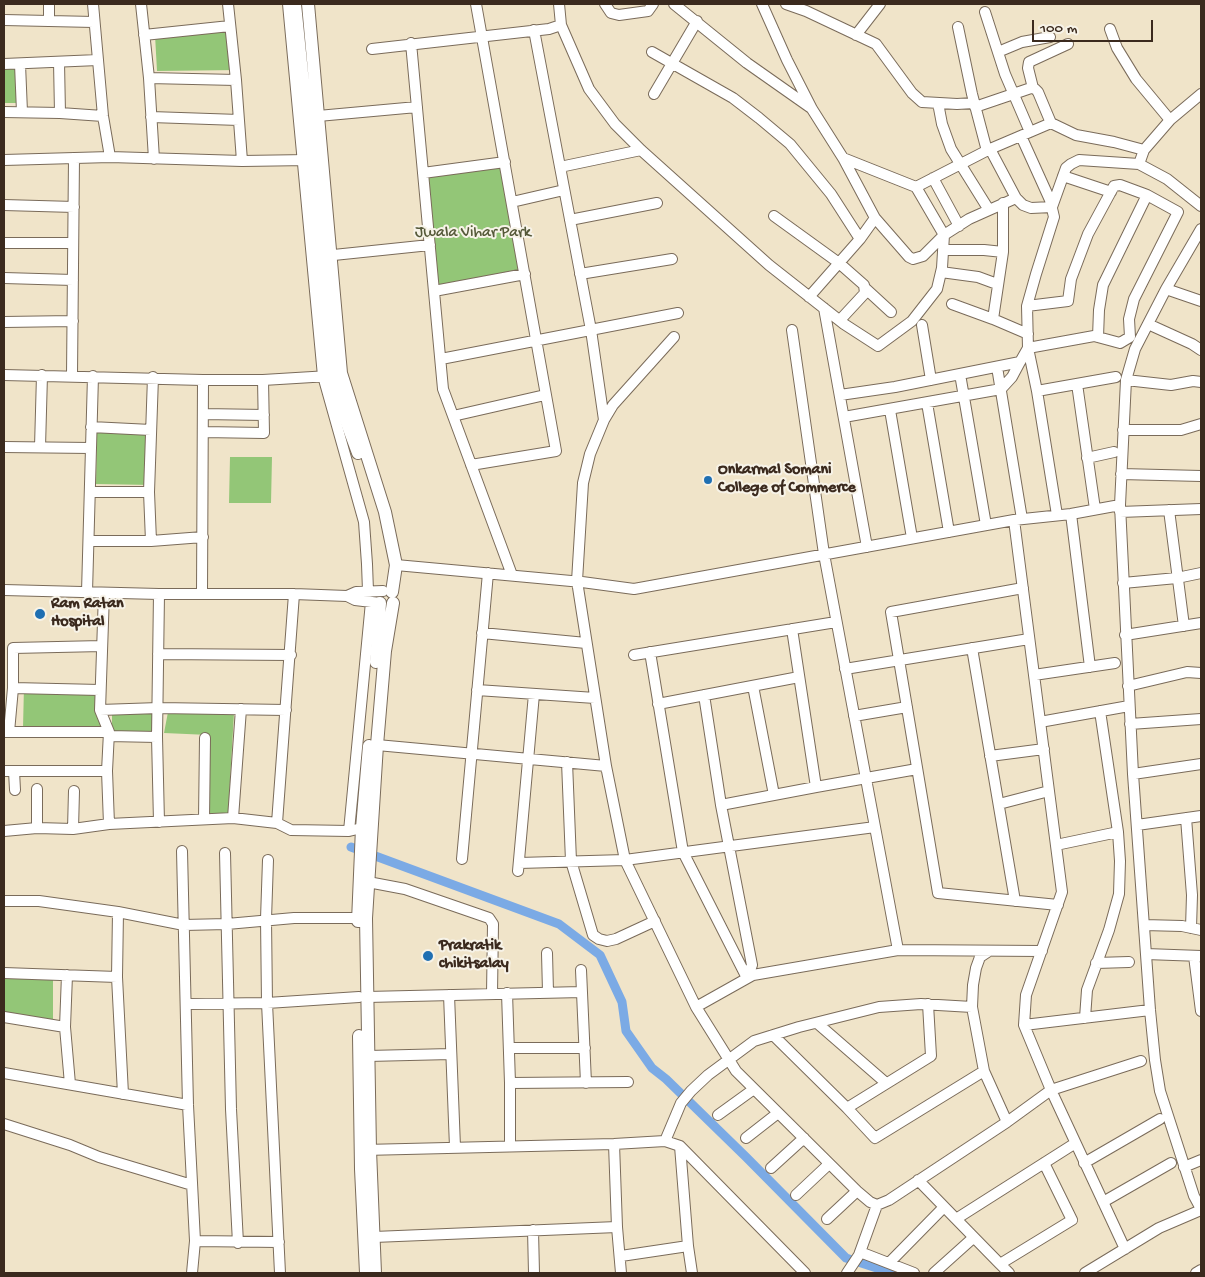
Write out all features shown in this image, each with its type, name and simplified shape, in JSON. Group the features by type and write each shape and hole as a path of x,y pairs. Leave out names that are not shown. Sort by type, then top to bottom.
{"main road":[{"path":"295,4 307,160 325,256"},
{"path":"308,4 318,116 333,377 338,399 380,514 387,550 384,597 386,651 377,745 365,832"},
{"path":"333,377 385,512 396,566 384,597 368,689 363,997 366,1273"},
{"path":"365,879 358,918 368,1056 365,1150 374,1237 375,1273"}],"street":[{"path":"49,4 49,21"},
{"path":"93,4 103,116 110,157"},
{"path":"141,4 149,78 154,159"},
{"path":"228,4 242,161"},
{"path":"288,4 333,377 364,522 368,564 368,591"},
{"path":"472,466 556,451 476,4"},
{"path":"559,4 555,27 589,89 615,124 638,151 769,265 809,297 826,318 867,547"},
{"path":"605,4 611,13 619,15 648,11 653,4"},
{"path":"674,4 746,63 812,109"},
{"path":"762,4 787,60 812,109 843,158 875,218 909,257 913,259 923,256 944,236 959,226 1016,198"},
{"path":"786,4 806,11 876,44 912,93 922,102 975,106 1033,88"},
{"path":"856,35 880,4"},
{"path":"986,12 1053,211"},
{"path":"4,20 94,22"},
{"path":"654,94 697,21"},
{"path":"144,35 230,26"},
{"path":"372,49 555,27"},
{"path":"958,27 975,106 988,150 1016,198 1023,205 1053,211"},
{"path":"1110,29 1117,48 1136,79 1170,120"},
{"path":"534,30 591,330 604,420"},
{"path":"998,52 1022,42 1050,37"},
{"path":"411,43 443,389 512,575"},
{"path":"1068,44 1029,62 1028,68 1033,88 1038,92 1051,124 1076,135 1144,150"},
{"path":"652,52 673,62 733,98 790,144 831,194 860,239"},
{"path":"4,64 98,60"},
{"path":"58,62 60,113"},
{"path":"20,64 22,112"},
{"path":"149,78 236,80"},
{"path":"1139,164 1144,150 1170,120 1201,94"},
{"path":"938,103 946,138 989,210"},
{"path":"318,116 417,107"},
{"path":"4,112 103,116"},
{"path":"152,117 239,120"},
{"path":"916,187 988,150 1051,124"},
{"path":"560,167 638,151"},
{"path":"4,160 110,157 242,161 307,160"},
{"path":"72,376 74,158"},
{"path":"826,318 840,320 878,346 912,321 937,290 941,272 944,236 916,187 843,158"},
{"path":"1057,515 1037,391 1028,348 1027,306 1066,168 1078,160 1139,164 1167,179 1201,206"},
{"path":"424,173 505,162"},
{"path":"1063,176 1111,192"},
{"path":"933,178 959,226"},
{"path":"844,417 1001,389 1012,377 1028,348 1094,336 1120,343 1130,337 1129,319 1134,299 1178,212 1147,195 1117,184 1114,186 1088,234 1071,279 1068,301 1027,306"},
{"path":"512,202 564,190"},
{"path":"1098,337 1099,310 1103,285 1147,195"},
{"path":"570,220 657,203"},
{"path":"993,319 1003,252 1004,203"},
{"path":"4,205 74,207"},
{"path":"774,216 840,263 891,312"},
{"path":"809,297 840,263 875,218"},
{"path":"1091,1272 1125,1248 1159,1228 1197,1211 1194,1196 1160,1091 1143,1010 1146,954 1130,724 1123,707 1128,686 1118,507 1123,430 1121,379 1166,289 1201,229"},
{"path":"4,243 73,244"},
{"path":"325,256 430,245"},
{"path":"943,250 1003,252"},
{"path":"580,274 672,259"},
{"path":"941,272 978,277 997,284"},
{"path":"434,291 525,274"},
{"path":"4,278 73,280"},
{"path":"840,320 864,296 866,289"},
{"path":"1166,289 1201,301"},
{"path":"952,304 1028,334"},
{"path":"440,359 678,313"},
{"path":"4,322 73,322"},
{"path":"1148,324 1201,350"},
{"path":"922,325 932,380"},
{"path":"792,330 824,554 898,950"},
{"path":"674,337 613,405 604,420 590,454 583,484 577,581 606,766 625,860 696,1007 736,1071 857,1191 870,1202 877,1205"},
{"path":"840,395 932,380 1020,362"},
{"path":"997,367 1018,520 1029,639 1062,892 1026,995 1024,1025 1074,1144 1125,1248"},
{"path":"960,374 986,525"},
{"path":"4,375 153,377 203,380 333,377"},
{"path":"40,447 42,375"},
{"path":"87,592 93,376"},
{"path":"151,541 149,492 153,377"},
{"path":"1037,391 1121,379 1171,385 1192,381 1201,382"},
{"path":"202,593 203,380"},
{"path":"204,432 264,433 263,380"},
{"path":"1077,384 1094,509"},
{"path":"453,416 545,395"},
{"path":"927,403 949,532"},
{"path":"890,410 912,538"},
{"path":"203,414 264,415"},
{"path":"1123,430 1181,430 1201,424"},
{"path":"92,427 151,430"},
{"path":"4,448 91,448"},
{"path":"1087,458 1114,452"},
{"path":"1121,474 1201,476"},
{"path":"90,492 149,492"},
{"path":"396,566 577,581 634,589 986,525 1071,514 1094,509 1118,507 1169,510 1201,509"},
{"path":"1169,510 1184,626"},
{"path":"1071,514 1090,667"},
{"path":"89,541 151,541 203,537"},
{"path":"462,860 470,754 488,573"},
{"path":"1123,583 1177,578 1201,573"},
{"path":"1023,588 891,612 938,893 1058,905"},
{"path":"4,590 159,594 294,594 347,596 355,600 384,597"},
{"path":"347,596 356,592 368,591 384,597"},
{"path":"104,593 100,710 109,734 109,824"},
{"path":"159,594 157,737 159,822"},
{"path":"277,823 291,655 294,594"},
{"path":"634,655 836,622"},
{"path":"1125,635 1201,624"},
{"path":"792,629 816,787"},
{"path":"482,633 586,643"},
{"path":"845,668 1029,639"},
{"path":"102,646 13,648 13,688 7,732 157,737"},
{"path":"972,648 1015,901"},
{"path":"650,652 683,852 747,978"},
{"path":"158,654 291,655"},
{"path":"1034,675 1115,663"},
{"path":"1128,686 1187,672 1201,673"},
{"path":"658,704 799,676"},
{"path":"753,686 774,795"},
{"path":"13,688 100,690"},
{"path":"349,831 368,689"},
{"path":"476,690 595,698"},
{"path":"534,694 518,867 571,862 625,860 875,827"},
{"path":"704,695 728,846 752,965 747,978"},
{"path":"854,716 907,707"},
{"path":"1040,722 1123,707"},
{"path":"100,710 158,708 286,710"},
{"path":"233,818 241,709"},
{"path":"1085,1018 1086,990 1109,930 1119,894 1120,861 1118,832 1100,711"},
{"path":"1130,724 1201,719"},
{"path":"204,819 205,738"},
{"path":"377,745 606,766"},
{"path":"990,756 1044,749"},
{"path":"567,762 571,862 593,935 607,941 616,940 655,921"},
{"path":"1133,774 1201,764"},
{"path":"721,804 917,769"},
{"path":"15,790 9,771 108,771"},
{"path":"37,789 37,828"},
{"path":"73,829 74,791"},
{"path":"999,804 1049,791"},
{"path":"1138,825 1201,816"},
{"path":"4,831 37,828 73,829 109,824 233,818 277,823 291,830 365,832"},
{"path":"1144,924 1196,929 1197,895 1186,818"},
{"path":"1056,845 1118,832"},
{"path":"182,851 188,1105 195,1241 192,1273"},
{"path":"225,853 231,1109 238,1243"},
{"path":"268,860 266,919 267,1003 280,1273"},
{"path":"365,879 405,889 489,918 493,924 492,994"},
{"path":"4,900 39,901 118,912 184,925 227,924 266,919 358,918"},
{"path":"118,912 117,977 123,1094"},
{"path":"696,1007 753,975 898,950 1042,951"},
{"path":"990,951 980,957 976,968 972,1006 984,1070 1007,1122"},
{"path":"547,953 548,992"},
{"path":"1146,954 1197,956 1201,1005"},
{"path":"1096,963 1129,962"},
{"path":"581,970 586,1083"},
{"path":"4,973 117,977"},
{"path":"66,975 65,1027 70,1084"},
{"path":"186,1004 267,1003 363,997 582,992"},
{"path":"507,993 510,1146"},
{"path":"449,995 455,1147"},
{"path":"665,1141 681,1103 691,1091 728,1059 754,1040 879,1007 928,1004 972,1006"},
{"path":"846,1108 931,1056 928,1004"},
{"path":"1024,1025 1143,1010"},
{"path":"4,1017 65,1027"},
{"path":"817,1022 886,1083"},
{"path":"773,1035 875,1138 984,1070"},
{"path":"509,1048 584,1048"},
{"path":"368,1056 451,1054"},
{"path":"847,1273 858,1257 877,1205 888,1200 1007,1122 1051,1090 1141,1061"},
{"path":"4,1073 188,1105"},
{"path":"510,1083 628,1082"},
{"path":"718,1115 754,1089"},
{"path":"746,1138 778,1113"},
{"path":"1084,1163 1160,1119"},
{"path":"4,1124 70,1145 99,1157 192,1186"},
{"path":"771,1168 804,1138"},
{"path":"365,1150 665,1141 680,1146 805,1273"},
{"path":"614,1144 617,1227 622,1273"},
{"path":"956,1219 1074,1144"},
{"path":"680,1146 692,1273"},
{"path":"1184,1167 1201,1160"},
{"path":"1000,1264 1072,1220 1044,1163"},
{"path":"1103,1202 1171,1163"},
{"path":"796,1195 829,1164"},
{"path":"918,1180 1009,1273"},
{"path":"827,1219 857,1191"},
{"path":"889,1264 944,1207"},
{"path":"374,1237 617,1227"},
{"path":"533,1230 534,1273"},
{"path":"934,1273 973,1238"},
{"path":"195,1241 279,1242"},
{"path":"621,1256 688,1246"},
{"path":"858,1257 889,1264 914,1273"},
{"path":"1196,1273 1201,1270"}],"green space":[{"path":"235,31 238,70 157,71 155,35"},
{"path":"4,66 21,66 22,103 4,103"},
{"name":"Jwala Vihar Park","path":"505,162 525,274 434,291 423,173"},
{"path":"97,432 152,433 151,485 96,484"},
{"path":"230,457 272,457 271,503 229,503"},
{"path":"24,686 103,687 102,729 23,728"},
{"path":"160,711 157,734 112,733 112,712"},
{"path":"168,712 234,713 228,816 208,816 209,735 164,733"},
{"path":"4,973 53,978 53,1021 4,1013"}],"waterway":[{"path":"351,847 559,924 600,955 622,1002 626,1031 652,1068 666,1079 746,1157 846,1258 892,1273"}],"place":[{"name":"Onkarmal Somani College of Commerce","path":"708,480"},
{"name":"Ram Ratan Hospital","path":"40,614"},
{"name":"Prakratik chikitsalay","path":"428,956"}]}
